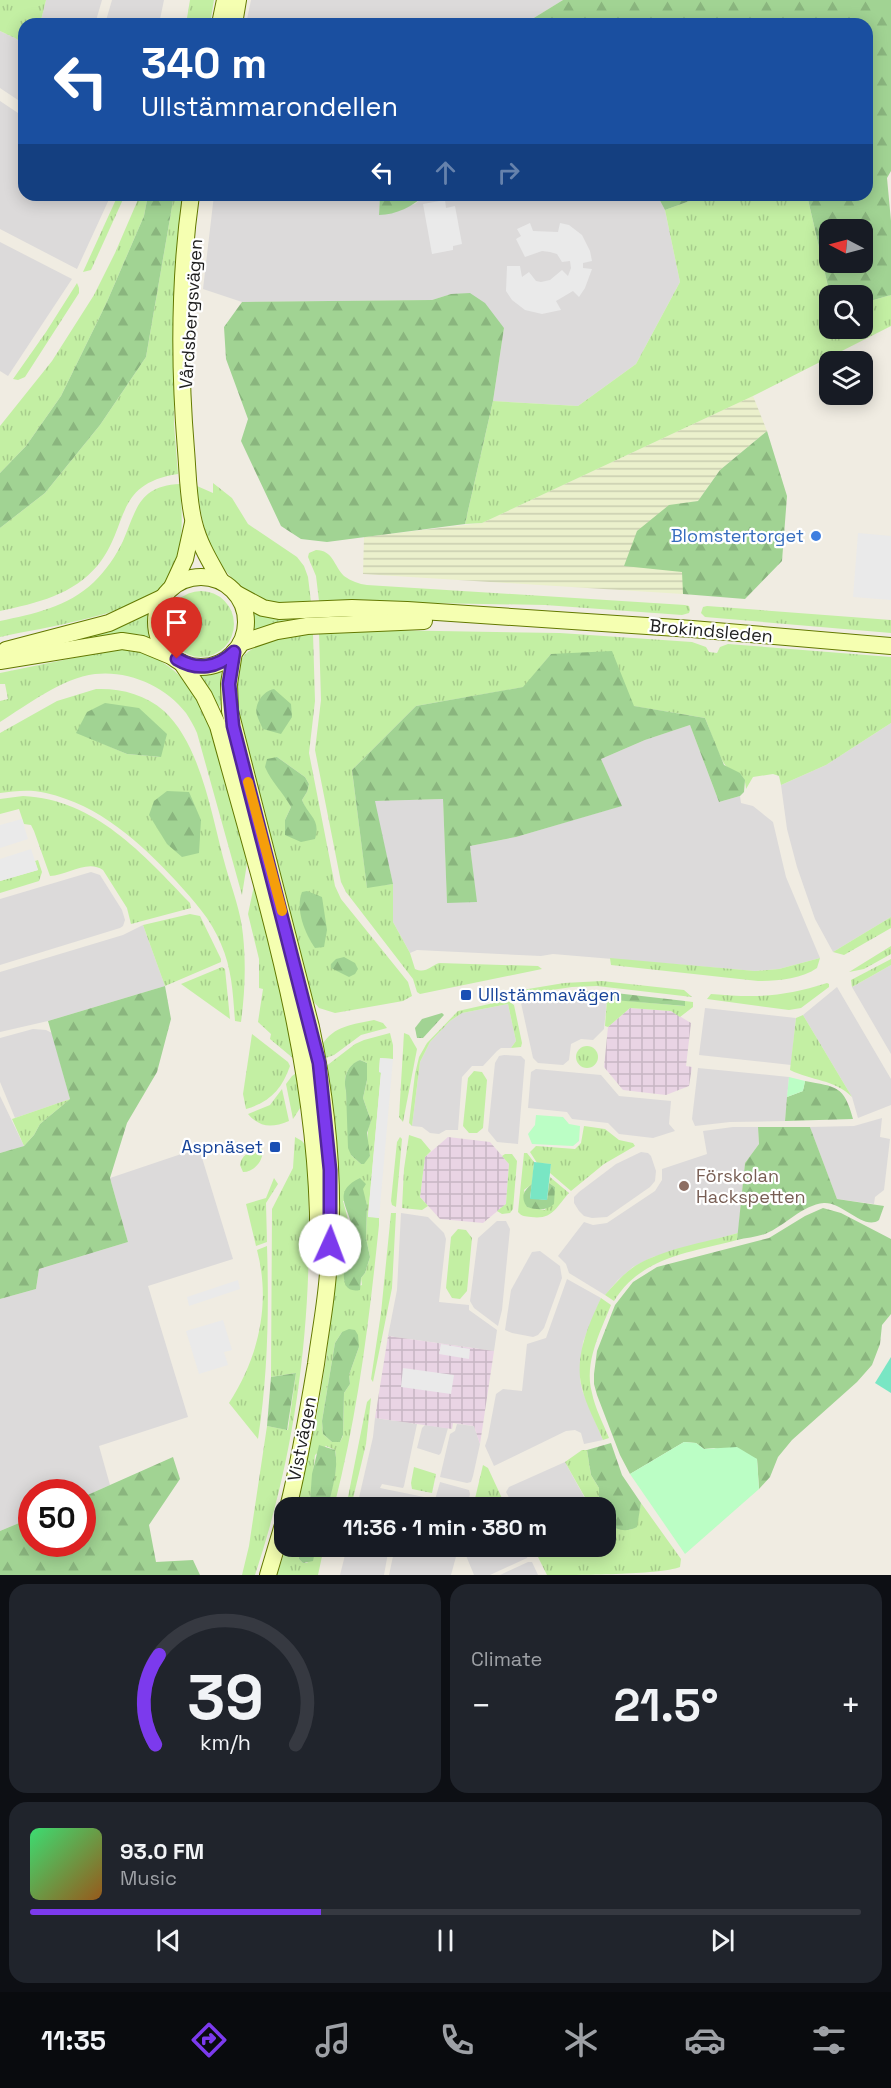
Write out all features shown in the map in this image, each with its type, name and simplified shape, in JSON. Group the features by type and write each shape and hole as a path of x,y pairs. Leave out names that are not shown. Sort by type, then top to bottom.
{"main road":[{"path":"221,18 225,0"},
{"path":"235,18 238,0"},
{"name":"Vårdsbergsvägen","path":"190,201 180,327 185,434 194,522 201,545 221,581"},
{"name":"Vårdsbergsvägen","path":"185,434 190,286 201,201"},
{"name":"Vårdsbergsvägen","path":"168,592 185,559 194,522"},
{"path":"0,652 99,626 129,614 192,578 207,577 221,581 237,594 246,618 246,631 238,648 223,661 210,666 195,666 142,644 122,641 0,661"},
{"path":"168,592 158,610 156,625 160,639 177,659"},
{"name":"Brokindsleden","path":"237,594 263,608 279,611 352,608 407,610 692,629 891,646"},
{"name":"Brokindsleden","path":"238,648 277,631 307,626 531,618"},
{"name":"Vistvägen","path":"238,648 229,684 233,726 319,1063 330,1170 330,1245 325,1299 315,1371 291,1497"},
{"name":"Vistvägen","path":"177,659 204,696 218,726 273,927 298,1029 317,1171 319,1239 315,1371"},
{"path":"268,1575 274,1555"}],"shaded area":[{"path":"46,0 102,0 97,18 42,18"},
{"path":"112,0 164,0 160,18 107,18"},
{"path":"251,0 563,0 534,18 247,18"},
{"path":"0,31 18,40 18,100 0,88"},
{"path":"0,101 18,113 18,201 108,201 77,269 0,229"},
{"path":"213,201 380,201 379,214 415,204 418,201 660,201 665,210 680,282 636,364 578,406 493,401 504,328 451,294 432,300 242,302 203,289"},
{"path":"445,201 446,208 455,206 462,244 453,246 453,250 432,254 423,204"},
{"path":"530,223 533,231 558,232 560,223 569,225 582,235 590,251 592,261 583,263 583,268 592,269 585,288 579,297 573,291 556,301 561,310 542,314 525,310 512,300 506,291 507,266 520,266 522,277 529,272 536,281 541,282 550,280 562,270 568,276 571,268 570,261 562,262 557,254 550,252 542,251 525,257 516,239 521,236 517,229"},
{"path":"0,242 72,279 8,376 0,371"},
{"path":"858,533 891,536 891,600 853,597"},
{"path":"891,723 891,917 833,952 815,919 797,867 787,829 781,785 826,765"},
{"path":"690,725 719,802 740,796 741,803 753,806 773,822 786,877 820,958 779,969 755,971 553,954 541,956 417,950 410,953 393,922 393,884 374,801 443,799 447,902 476,902 470,846 516,837 621,806 601,759 645,740"},
{"path":"22,819 28,839 0,848 0,825"},
{"path":"31,849 38,870 0,881 0,859"},
{"path":"91,872 100,875 122,910 125,920 123,926 0,965 0,899"},
{"path":"143,925 165,986 48,1021 0,1032 0,972 123,935"},
{"path":"891,965 891,1054 852,987"},
{"path":"837,987 891,1079 891,1105 858,1118 852,1097 803,1015"},
{"path":"566,996 607,999 604,1029 593,1040 581,1039 571,1044 569,1060 563,1065 538,1063 533,1058 521,1003"},
{"path":"508,1004 516,1041 511,1048 501,1048 497,1051 483,1066 472,1066 462,1077 458,1130 446,1130 439,1134 430,1133 422,1127 412,1126 420,1062 430,1042 450,1021 462,1013"},
{"path":"630,1008 671,1011 691,1023 686,1066 692,1067 689,1086 666,1095 623,1090 604,1067 608,1027"},
{"path":"705,1008 796,1018 791,1065 699,1055"},
{"path":"33,1029 52,1033 70,1099 15,1118 0,1082 0,1038"},
{"path":"499,1056 521,1056 525,1060 518,1144 497,1142 488,1131 495,1063"},
{"path":"380,1058 393,1059 379,1218 368,1217 381,1073 379,1072"},
{"path":"698,1068 789,1077 785,1121 730,1122 695,1126 692,1119"},
{"path":"536,1069 601,1075 619,1096 671,1101 669,1124 675,1131 653,1138 619,1134 608,1123 572,1119 567,1112 528,1108 531,1072"},
{"path":"0,1096 24,1146 0,1153"},
{"path":"882,1118 880,1137 890,1139 884,1190 875,1197 874,1204 837,1199 810,1127 854,1126"},
{"path":"733,1127 758,1127 759,1144 745,1163 738,1233 653,1257 633,1267 605,1295 569,1273 566,1264 558,1256 584,1222 593,1225 607,1223 655,1191 662,1180 662,1169 707,1154 703,1131"},
{"path":"448,1137 490,1142 509,1164 506,1204 483,1223 440,1219 420,1197 425,1157"},
{"path":"199,1148 233,1259 148,1286 188,1417 99,1446 110,1485 96,1491 96,1479 18,1479 18,1523 0,1531 0,1299 36,1289 39,1269 128,1242 110,1178"},
{"path":"641,1152 651,1156 656,1171 655,1181 650,1187 607,1217 584,1216 574,1203 574,1197 616,1164"},
{"path":"401,1213 428,1217 444,1233 446,1239 439,1302 469,1305 469,1310 497,1330 494,1351 388,1336 397,1290"},
{"path":"497,1221 506,1221 510,1229 502,1310 498,1326 474,1308 470,1301 478,1238"},
{"path":"540,1251 560,1266 562,1278 544,1328 538,1335 533,1337 512,1333 505,1330 511,1290 532,1252"},
{"path":"567,1279 601,1298 583,1342 580,1379 582,1390 603,1440 584,1444 581,1433 575,1430 566,1431 494,1466 485,1446 496,1394 503,1389 522,1391 527,1344 546,1338"},
{"path":"238,1280 240,1289 189,1306 187,1297"},
{"path":"223,1320 232,1350 224,1352 228,1365 199,1374 186,1331"},
{"path":"388,1336 494,1351 480,1444 474,1426 453,1423 452,1429 375,1418"},
{"path":"441,1344 470,1349 469,1359 439,1354"},
{"path":"403,1368 454,1375 451,1394 401,1387"},
{"path":"375,1418 417,1424 403,1488 382,1484 380,1488 424,1497 359,1497"},
{"path":"457,1424 474,1426 480,1444 471,1482 467,1483 440,1477 450,1434 455,1431"},
{"path":"425,1425 448,1428 439,1455 417,1448 422,1428"},
{"path":"565,1462 584,1497 509,1497 506,1492 509,1487"},
{"path":"440,1482 469,1490 470,1494 469,1497 436,1497"},
{"path":"344,1557 387,1557 384,1575 340,1575"},
{"path":"393,1557 456,1557 451,1575 389,1575"},
{"path":"467,1557 527,1557 490,1575 474,1575"},
{"path":"532,1562 538,1575 500,1575"}],"green space":[{"path":"0,0 46,0 42,18 18,18 18,40 0,31"},
{"path":"190,0 214,0 211,18 187,18"},
{"path":"563,0 891,0 891,171 887,178 891,221 891,295 873,300 873,285 828,285 825,273 873,273 873,219 819,219 819,247 808,201 873,201 873,18 534,18"},
{"path":"115,201 122,201 91,270 83,272"},
{"path":"137,201 147,201 144,216 106,304 61,396 26,446 0,473 0,426 52,361 94,295"},
{"path":"147,201 173,201 146,357 100,425 45,493 0,528 0,473 26,446 61,396 106,304 144,216"},
{"path":"173,201 186,201 174,350 174,424 178,474 157,479 143,487 133,497 108,550 98,565 77,584 41,601 0,611 0,528 45,493 100,425 146,357"},
{"path":"380,201 418,201 404,209 379,215"},
{"path":"660,201 690,201 665,210"},
{"path":"690,201 808,201 819,247 819,273 825,273 828,285 819,285 819,339 865,339 842,351 819,351 819,363 753,396 482,523 465,524 493,401 578,406 636,364 680,282 665,210"},
{"path":"77,283 79,293 25,377 18,380 13,379 46,332"},
{"path":"470,293 485,303 504,328 493,401 465,524 327,542 301,539 281,526 241,441 248,419 226,359 224,327 242,302 432,300 451,294"},
{"path":"891,295 891,326 873,335 873,300"},
{"path":"753,396 767,431 720,470 698,501 669,506 683,572 683,594 363,574 364,537 482,523"},
{"path":"767,431 787,496 782,561 745,599 683,594 682,572 624,566 637,531 669,505 698,501 720,470"},
{"path":"213,483 232,498 248,524 297,557 308,577 311,602 271,604 242,587 220,564 202,520 197,486 213,493"},
{"path":"180,484 180,549 166,583 153,594 113,611 0,637 0,621 50,608 84,591 107,568 123,541 141,501 156,489"},
{"path":"316,550 330,556 344,576 364,585 685,605 689,606 690,610 689,613 682,615 545,605 319,601 316,576 308,557 309,553"},
{"path":"195,591 207,591 219,596 229,606 234,624 232,637 219,652 207,657 195,657 183,652 173,642 168,630 168,618 173,606 183,596"},
{"path":"703,607 891,620 891,633 705,617 701,613"},
{"path":"152,611 150,623 152,639 139,634 124,634 0,654"},
{"path":"252,612 269,618 338,615 251,636"},
{"path":"381,630 560,633 692,642 706,647 709,652 717,653 720,647 728,644 891,657 891,723 826,765 781,785 779,776 773,774 753,777 746,789 742,776 724,763 705,718 633,706 551,654 524,687 416,706 352,770 367,887 393,884 393,922 410,953 415,969 425,970 439,963 538,966 542,969 420,994 417,992 413,979 346,892 341,882 315,750 321,700 319,633"},
{"path":"313,633 315,701 309,753 335,886 341,899 408,982 412,996 403,1001 335,1013 319,1008 313,1001 245,747 236,691 239,666 248,651 265,643","holes":["277,757 305,777 309,784 302,800 307,812 285,820 291,807 284,793"]},
{"path":"134,648 160,661 179,675 194,694 208,720 248,857 242,895 197,733 186,713 168,695 133,677 108,673 95,674 58,686 0,722 0,701 8,699 5,684 0,684 0,673 117,649"},
{"path":"612,651 634,706 705,718 724,765 740,773 745,780 744,792 740,796 719,802 690,725 645,740 601,759 622,806 516,837 470,846 477,902 447,903 443,799 375,801 393,884 367,888 352,770 416,706 523,687 551,654"},
{"path":"221,671 221,704 219,707 198,674 210,675"},
{"path":"96,689 132,693 149,700 164,711 188,743 204,784 240,918 245,967 241,1022 235,1021 228,963 212,926 202,911 148,852 117,827 84,806 34,791 0,793 0,733 57,701","holes":["76,732 161,757 127,754"]},
{"path":"274,689 291,704 292,717 281,734 263,729 256,711 260,699 266,692"},
{"path":"105,703 139,708 167,734 161,757 127,754 76,733 87,712"},
{"path":"277,757 305,777 309,784 302,800 315,822 315,839 301,842 285,835 285,820 291,807 265,767 267,759"},
{"path":"167,791 189,792 201,820 199,853 182,857 167,844 149,815 154,801"},
{"path":"23,796 49,799 73,807 116,833 155,866 190,903 191,908 131,924 127,908 103,870 91,866 50,876 34,831 31,825 24,824 19,809 0,814 0,799"},
{"path":"38,860 42,872 39,881 0,893 0,881 38,870 35,861"},
{"path":"255,881 279,978 294,1059 270,1039 271,1034 258,1022 263,989 259,988 259,959 248,914"},
{"path":"307,891 322,897 327,930 324,947 315,948 302,921 300,899 302,892"},
{"path":"190,914 200,916 221,962 165,986 143,925"},
{"path":"891,917 891,928 844,955 833,952"},
{"path":"891,946 891,954 864,969 849,972"},
{"path":"344,957 355,963 358,969 349,977 331,968 331,964 336,959"},
{"path":"610,958 755,971 779,969 820,958 817,968 804,975 781,980 758,981 611,965"},
{"path":"891,959 891,965 852,987 851,980"},
{"path":"222,967 225,969 230,1019 181,984"},
{"path":"602,981 684,990 692,997 597,986 524,994 522,990 564,983"},
{"path":"827,983 829,987 801,1008 789,1010 707,999 711,994 756,996 783,994"},
{"path":"165,986 171,1019 157,1072 127,1123 110,1178 128,1242 39,1269 36,1289 0,1299 0,1153 24,1146 40,1124 70,1099 48,1021"},
{"path":"598,991 685,1001 685,1006 566,996 521,1003 521,1000 569,992"},
{"path":"607,999 684,1006 685,1001 693,1002 693,1007 680,1017 671,1011 630,1008 608,1027 605,1026"},
{"path":"507,1000 514,1005 521,1047 511,1048 516,1041 508,1004 462,1013 450,1021 430,1042 420,1062 412,1126 409,1123 415,1074 419,1057 427,1043 458,1011"},
{"path":"442,1013 444,1015 423,1038 417,1038 415,1028 422,1019"},
{"path":"803,1015 852,1097 830,1083 790,1070 796,1018"},
{"path":"374,1020 383,1023 387,1028 361,1035 334,1055 323,1059 322,1045 332,1034 345,1027"},
{"path":"390,1033 393,1045 393,1059 380,1058 379,1072 381,1072 368,1216 379,1218 371,1297 350,1437 336,1497 330,1497 335,1472 335,1450 326,1446 315,1455 310,1497 299,1497 315,1425 331,1317 325,1067 355,1044","holes":["360,1060 367,1063 367,1080 363,1098 371,1121 368,1129 370,1156 361,1164 351,1155 345,1081 349,1069 356,1062","365,1198 367,1205 366,1238 370,1257 361,1278 362,1285 350,1289 344,1280 344,1266 352,1234 343,1201","342,1332 359,1347 349,1375 350,1384 344,1393 343,1436 340,1442 332,1442 323,1434 322,1421 335,1343"]},
{"path":"404,1033 409,1035 417,1049 403,1122 399,1117"},
{"path":"252,1034 290,1066 274,1093 262,1103 246,1109 243,1094"},
{"path":"583,1046 591,1046 598,1053 598,1061 591,1068 583,1068 576,1061 576,1053"},
{"path":"360,1060 367,1063 367,1080 363,1098 371,1121 367,1133 370,1156 364,1164 351,1155 348,1148 345,1086 349,1069"},
{"path":"299,1071 302,1105 293,1119 286,1084"},
{"path":"474,1071 482,1072 487,1080 483,1128 477,1133 469,1133 463,1126 468,1078"},
{"path":"789,1077 805,1081 803,1091 787,1097"},
{"path":"805,1081 837,1090 846,1100 853,1119 785,1121 787,1097 803,1091"},
{"path":"282,1089 289,1121 267,1125 257,1122 248,1114 270,1105"},
{"path":"70,1099 40,1124 24,1146 12,1119"},
{"path":"536,1115 563,1117 569,1124 580,1126 579,1141 573,1146 532,1144 528,1134 535,1125"},
{"path":"584,1126 605,1129 619,1140 633,1143 635,1146 604,1164 571,1191 550,1173 551,1164 537,1163 530,1152 536,1146 575,1149 581,1143"},
{"path":"758,1127 810,1127 837,1199 884,1206 879,1220 867,1222 838,1207 824,1203 808,1208 765,1234 737,1240 745,1163 759,1144"},
{"path":"409,1135 421,1139 431,1151 425,1157 420,1197 428,1206 422,1210 402,1208"},
{"path":"295,1137 306,1146 309,1200 309,1255 302,1363 284,1470 277,1497 274,1497 271,1523 255,1575 242,1575 249,1546 267,1426 288,1430 296,1373 271,1377 272,1209 293,1168"},
{"path":"400,1137 402,1139 396,1207 391,1201 397,1142"},
{"path":"262,1148 262,1156 258,1164 251,1170 243,1172 240,1165 243,1158 248,1153"},
{"path":"524,1153 527,1153 534,1162 532,1184 524,1190 527,1207 545,1210 555,1187 549,1183 550,1177 569,1193 553,1211 544,1216 525,1216 518,1212"},
{"path":"512,1154 517,1161 513,1209 510,1213 502,1214 497,1211 506,1204 509,1164 502,1156"},
{"path":"534,1162 551,1164 547,1200 530,1199"},
{"path":"274,1178 278,1184 266,1203 267,1242 256,1246 246,1204 266,1198"},
{"path":"360,1178 366,1184 363,1189 367,1205 366,1238 370,1257 361,1278 360,1290 351,1290 346,1286 344,1279 352,1228 344,1198 345,1191 350,1184"},
{"path":"549,1183 555,1187 554,1204 542,1209 527,1207 523,1197 527,1189 532,1184 530,1198 547,1200"},
{"path":"823,1208 841,1213 891,1239 891,1314 882,1325 880,1344 872,1365 857,1382 792,1440 778,1457 770,1477 759,1489 757,1459 714,1448 704,1449 696,1443 684,1442 630,1474 620,1455 594,1384 597,1351 615,1305 633,1282 657,1267 769,1238"},
{"path":"391,1213 396,1213 392,1288 373,1382 371,1379 381,1313"},
{"path":"458,1229 466,1230 472,1238 467,1291 460,1299 452,1298 446,1288 451,1237"},
{"path":"738,1233 737,1240 668,1258 653,1265 638,1274 625,1286 614,1301 605,1295 627,1272 647,1260 672,1250"},
{"path":"267,1246 267,1342 258,1439 229,1403 255,1348 263,1290 257,1250"},
{"path":"601,1298 611,1305 594,1348 590,1381 595,1404 609,1438 603,1440 584,1394 580,1376 581,1353 587,1331"},
{"path":"349,1329 355,1330 358,1335 359,1347 349,1375 350,1384 344,1393 343,1435 340,1442 332,1442 323,1434 322,1421 335,1343 342,1332"},
{"path":"891,1357 891,1393 875,1383"},
{"path":"296,1373 287,1430 267,1426 271,1377"},
{"path":"371,1398 366,1444 353,1497 348,1497 367,1402"},
{"path":"684,1442 696,1443 704,1449 737,1447 757,1459 759,1489 685,1554 630,1474"},
{"path":"611,1443 622,1475 641,1503 637,1527 628,1530 616,1528 616,1497 599,1497 599,1488 591,1475 587,1450"},
{"path":"319,1445 335,1450 336,1472 330,1497 310,1497 312,1474"},
{"path":"582,1450 587,1450 591,1475 599,1488 599,1497 585,1497 565,1462"},
{"path":"173,1457 180,1479 149,1525 156,1562 193,1560 200,1575 0,1575 0,1531 18,1523 18,1557 96,1557 96,1491"},
{"path":"483,1465 488,1468 501,1497 475,1497"},
{"path":"414,1467 436,1474 432,1493 412,1489"},
{"path":"641,1503 681,1559 680,1567 636,1573 547,1575 538,1557 616,1557 616,1525 630,1530 636,1527"},
{"path":"283,1557 299,1557 303,1563 307,1563 312,1557 322,1557 318,1575 277,1575"},
{"path":"299,1557 314,1557 313,1561 303,1563"}],"slow traffic":[{"path":"248,782 282,911"}],"place":[{"name":"Blomstertorget","path":"816,536"},
{"name":"Ullstämmavägen","path":"466,995"},
{"name":"Aspnäset","path":"275,1147"},
{"name":"Förskolan Hackspetten","path":"684,1186"}],"route":[{"path":"177,659 188,665 202,667 223,661 234,652 229,684 233,726 319,1063 330,1170 332,1212 330,1245"}]}
